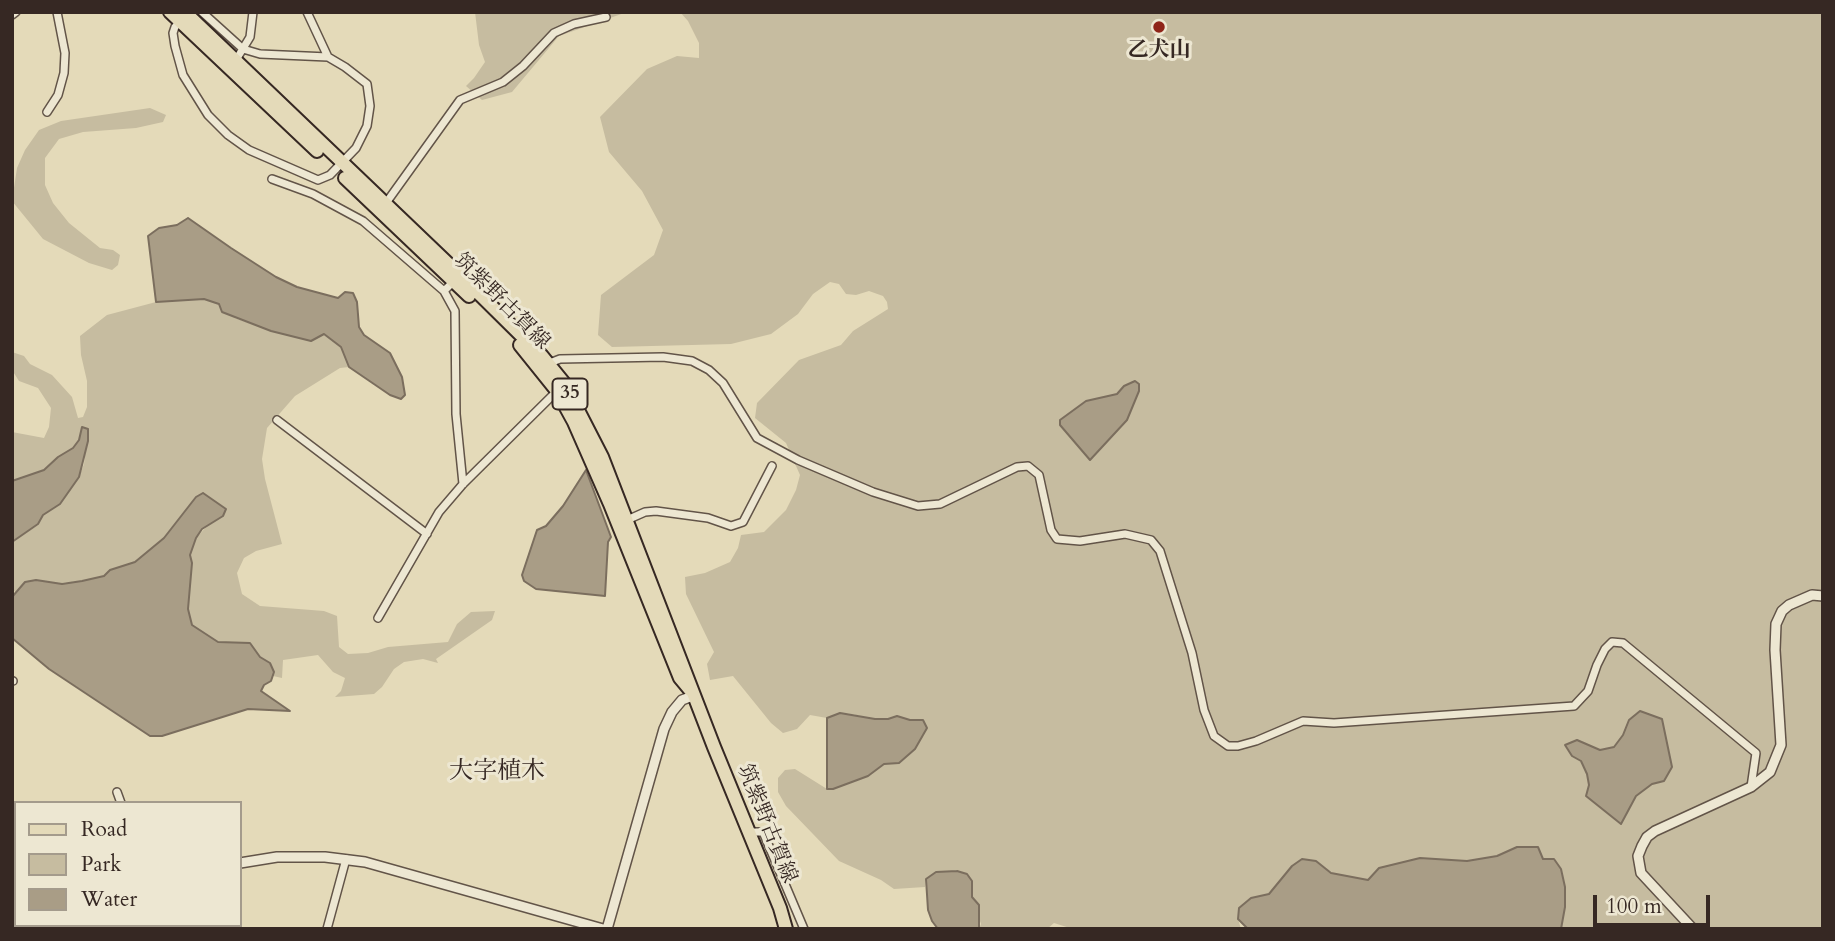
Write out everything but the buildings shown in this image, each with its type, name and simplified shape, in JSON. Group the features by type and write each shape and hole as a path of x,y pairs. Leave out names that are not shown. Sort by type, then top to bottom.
{"main road":[{"name":"筑紫野古賀線","path":"180,15 236,60 338,165 386,203 457,279"},
{"name":"筑紫野古賀線","path":"180,15 457,279 545,366 561,387 602,457 786,929"},
{"name":"筑紫野古賀線","path":"561,387 680,678 695,695"}],"street":[{"path":"47,112 58,95 64,73 65,53 57,12"},
{"path":"180,15 173,33 183,75 208,115 228,135 249,150 318,180 330,175 356,148 367,126 370,106 367,84 328,57 260,54 243,48 202,12"},
{"path":"236,60 250,37 253,12"},
{"path":"307,12 328,57"},
{"path":"386,203 460,100 503,82 523,66 554,33 574,24 606,17"},
{"path":"272,179 313,194 363,221 444,291 454,311 456,414 463,484"},
{"path":"444,291 457,279"},
{"path":"545,366 560,359 663,357 692,361 709,370 723,383 757,438 798,460 873,492 918,506 940,504 1017,467 1028,466 1039,475 1051,530 1057,539 1080,541 1125,534 1151,540 1160,551 1192,653 1204,710 1213,736 1228,746 1256,741 1303,721 1334,723 1574,706 1588,691 1597,665 1612,642 1623,643 1756,753 1751,788"},
{"path":"378,618 439,512 463,484 561,387"},
{"path":"277,420 427,534"},
{"path":"627,520 645,512 656,511 708,518 731,526 743,522 772,466"},
{"path":"1693,929 1640,873 1638,856 1647,837 1668,824 1751,788 1770,772 1781,745 1774,650 1776,624 1788,605 1812,595 1823,596"},
{"path":"242,863 277,857 346,859 423,877 605,929 664,729 672,712 682,700 695,695"},
{"path":"117,792 120,801"},
{"path":"749,832 763,831 803,929"},
{"path":"327,929 346,859"}],"green space":[{"path":"475,12 627,12 559,36 512,92 482,100 466,86 485,62 479,45"},
{"path":"680,12 1823,12 1823,929 1561,929 1565,887 1561,870 1543,859 1537,847 1517,847 1497,856 1467,861 1420,858 1379,868 1368,880 1330,873 1316,861 1285,876 1269,894 1251,898 1239,908 1241,929 1073,929 1054,923 1047,929 979,929 981,924 972,897 972,881 957,871 936,872 926,879 925,887 894,889 881,880 839,861 786,806 778,792 778,778 785,770 795,769 827,789 868,776 884,764 899,763 915,748 909,720 897,716 875,719 840,713 827,718 810,715 797,729 783,733 771,723 733,676 710,680 707,664 714,652 686,594 685,577 705,573 730,562 738,548 741,535 764,532 786,510 796,490 800,475 786,443 755,418 757,403 799,360 841,345 853,331 888,309 887,302 883,296 869,291 856,295 846,294 839,284 830,282 813,294 798,314 771,334 731,344 612,347 598,335 601,295 654,255 663,230 642,191 609,152 600,117 647,69 677,56 699,58 699,43 688,21","holes":["1662,719 1672,767 1664,781 1652,784 1636,796 1621,824 1589,785 1581,761 1572,756 1566,745 1577,740 1600,750 1614,747 1629,720"]},
{"path":"150,108 166,115 163,122 136,128 83,132 59,139 45,158 45,185 53,203 69,223 100,248 113,250 120,255 118,265 112,270 89,263 43,239 12,201 17,168 39,130 61,121"},
{"path":"204,299 219,304 235,318 271,331 324,334 341,347 349,367 340,368 295,396 267,428 262,459 282,544 256,551 244,558 237,573 242,594 260,606 324,611 337,616 339,647 348,654 368,653 388,647 448,642 457,624 471,612 495,611 492,620 436,659 438,663 423,659 404,662 394,669 374,694 335,697 341,691 345,678 333,672 318,655 283,660 282,678 273,676 270,664 256,651 234,642 218,642 201,632 192,625 188,609 192,563 190,555 196,538 210,523 217,503 203,493 196,497 164,538 135,562 110,570 105,576 82,581 52,584 36,580 25,582 15,592 12,588 12,542 38,525 43,515 60,504 79,477 84,464 88,429 82,427 79,440 73,448 44,470 12,481 12,432 44,438 49,427 51,408 38,388 19,381 12,370 12,352 24,356 30,364 52,375 72,397 78,418 83,417 87,407 87,381 80,336 107,315 156,302"}],"water":[{"path":"188,218 276,277 297,287 338,298 345,292 353,293 357,302 359,327 364,335 390,353 402,377 405,395 401,399 390,395 349,367 341,347 324,334 311,341 271,331 222,312 219,304 204,299 156,302 148,236 159,228 177,225"},
{"path":"1135,381 1139,384 1139,391 1127,420 1090,460 1060,425 1060,420 1086,401 1117,394 1124,386"},
{"path":"82,427 88,429 88,441 79,477 60,504 12,542 12,481 44,470 73,448 79,440"},
{"path":"586,470 611,537 608,542 605,596 536,589 524,581 522,575 537,530 546,526 563,506"},
{"path":"203,493 226,509 223,516 202,529 190,555 192,563 188,609 192,625 218,642 250,643 260,657 270,663 274,672 271,681 264,685 261,691 290,711 248,709 162,736 150,736 49,669 12,638 12,597 25,582 36,580 62,584 82,581 104,576 110,570 135,562 164,538 196,497"},
{"path":"1640,711 1662,719 1672,767 1664,781 1652,784 1636,796 1621,824 1586,796 1589,785 1587,774 1581,761 1572,756 1565,745 1577,740 1600,750 1614,747 1629,720"},
{"path":"840,713 875,719 897,716 923,720 927,728 915,749 899,763 884,764 868,776 827,789 827,718"},
{"path":"1517,847 1538,847 1543,859 1554,859 1561,869 1565,907 1561,929 1248,929 1238,919 1239,908 1251,898 1269,894 1292,866 1302,859 1316,861 1331,873 1368,880 1379,868 1420,858 1467,861 1497,856"},
{"path":"957,871 967,874 972,881 972,897 979,905 979,929 938,929 932,921 928,910 926,879 936,872"}],"place":[{"name":"乙犬山","path":"1159,27"}],"district":[{"name":"大字植木","path":"497,772"}]}
